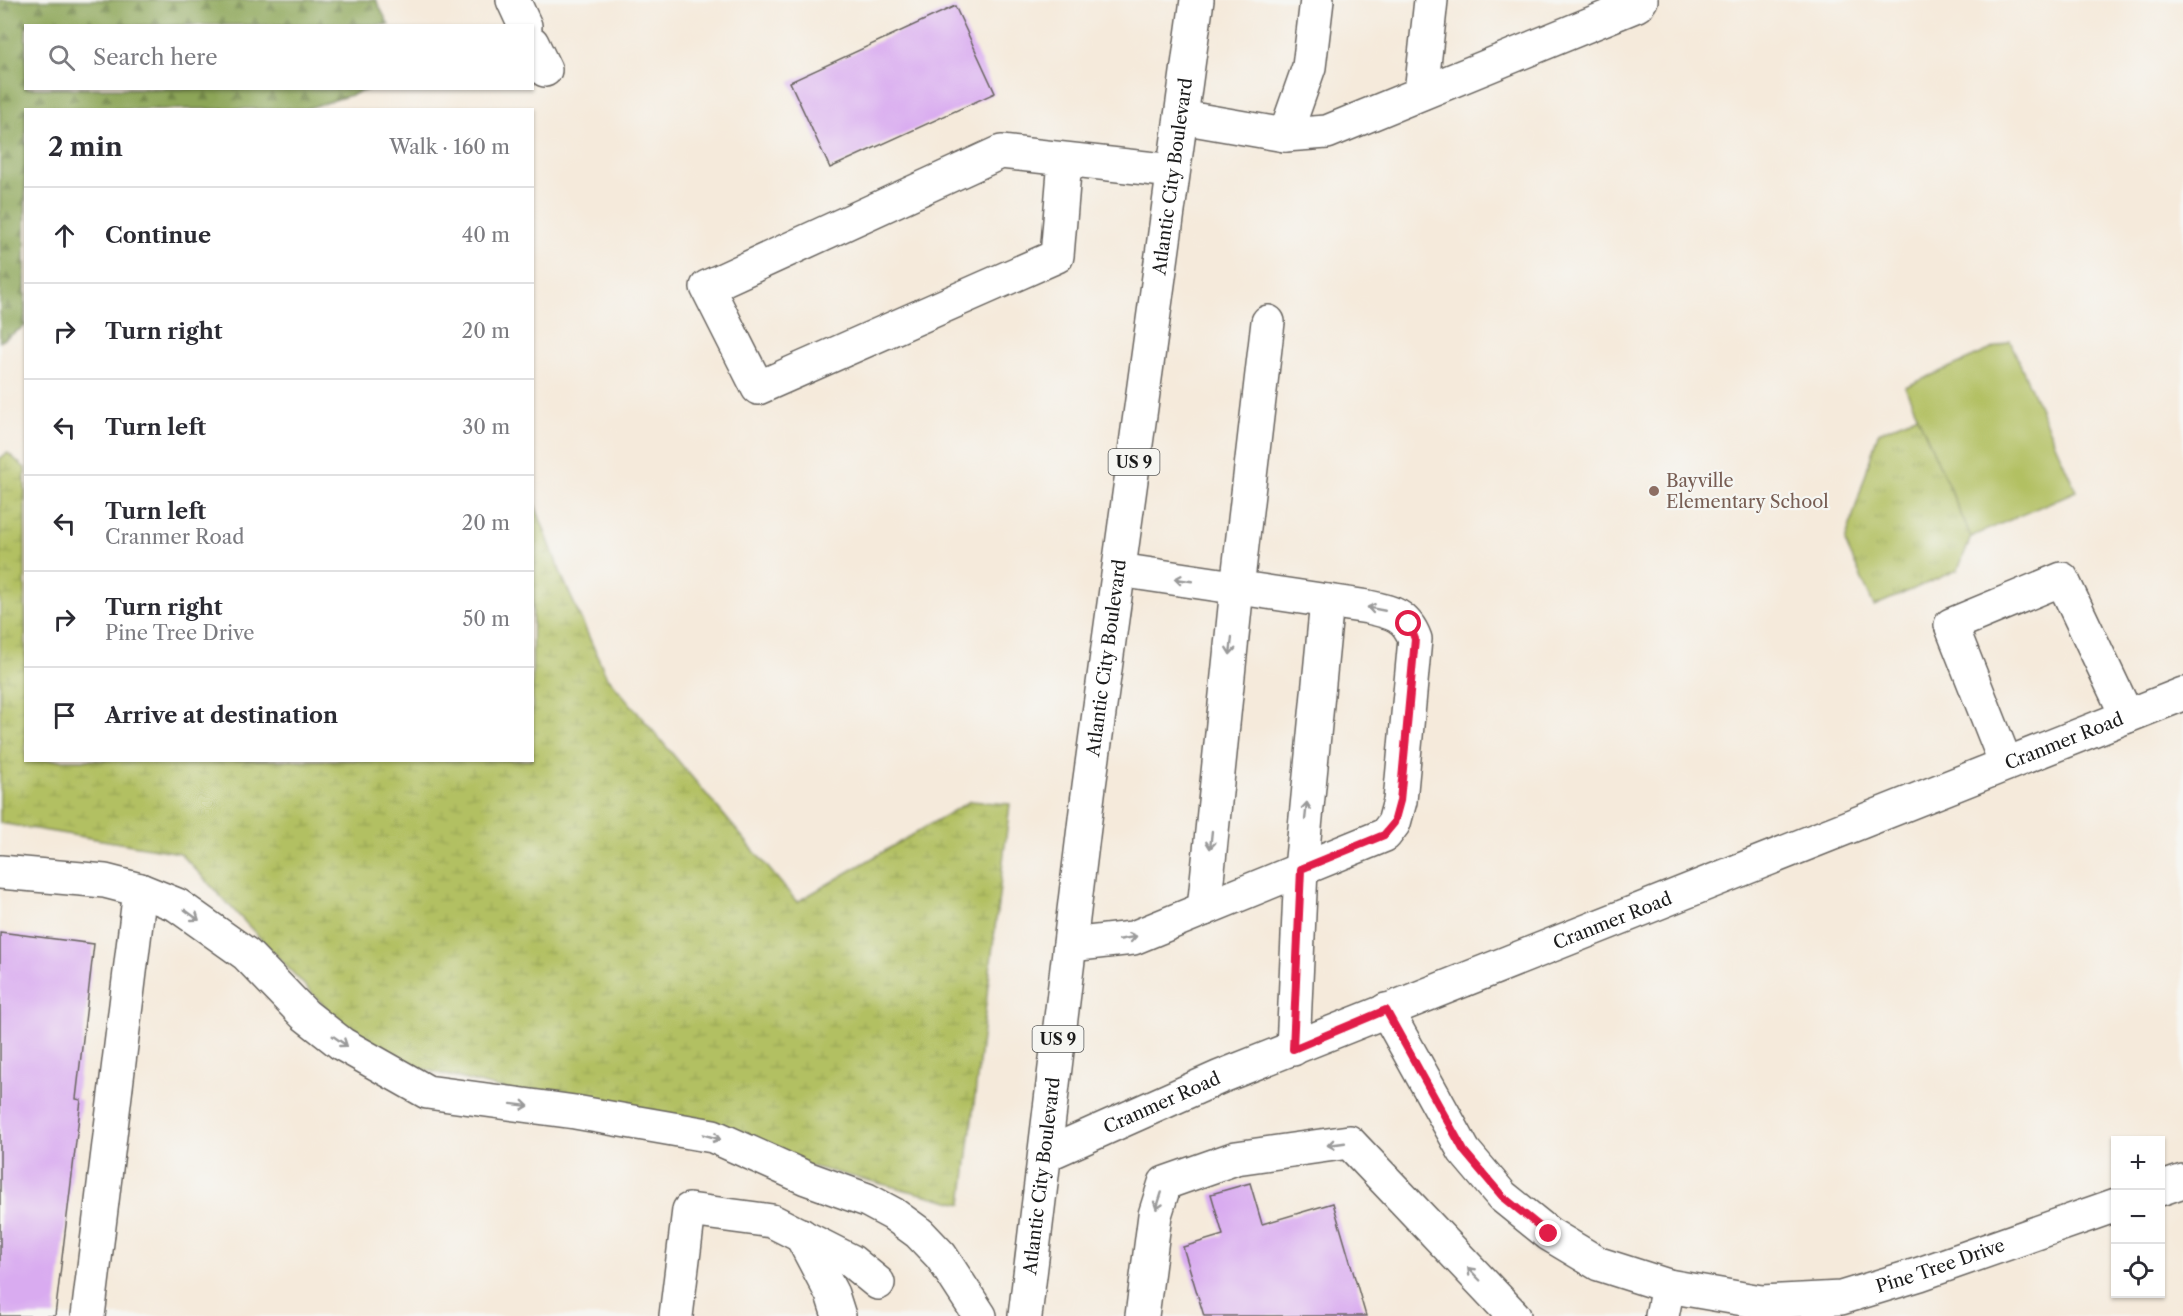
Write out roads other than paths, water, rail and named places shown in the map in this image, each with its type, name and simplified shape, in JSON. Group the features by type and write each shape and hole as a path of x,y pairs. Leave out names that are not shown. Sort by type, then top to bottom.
{"main road":[{"path":"513,0 524,24"},
{"name":"Atlantic City Boulevard","path":"1025,1316 1119,570 1197,0"},
{"path":"1285,135 1309,67 1317,0"},
{"path":"1421,93 1431,0"},
{"path":"1181,117 1285,135 1327,132 1636,5 1641,0"},
{"path":"1065,160 1057,256 758,388 707,286 1001,152 1173,171"},
{"path":"1204,909 1237,588 1268,322"},
{"path":"1070,945 1133,938 1384,835 1394,823 1401,790 1415,639 1409,624 1389,611 1119,570"},
{"path":"2006,764 1952,625 2062,579 2127,716"},
{"path":"1293,1049 1301,869 1327,601"},
{"name":"Cranmer Road","path":"1044,1155 1220,1077 2183,693"},
{"path":"0,872 105,881 140,890 177,905 246,954 305,1015 342,1044 427,1092 575,1112 713,1136 806,1178 867,1200 893,1214 934,1248 980,1316"},
{"path":"88,1316 140,890"},
{"name":"Pine Tree Drive","path":"1386,1010 1464,1151 1502,1196 1549,1234 1665,1301 1761,1302 1841,1298 1920,1275 2111,1206"},
{"path":"1142,1316 1155,1215 1165,1183 1236,1158 1349,1142 1515,1316"},
{"path":"2165,1187 2183,1181"},
{"path":"676,1316 689,1210 772,1221 851,1261 878,1283"},
{"path":"801,1235 832,1294 839,1316"}],"place":[{"name":"Bayville Elementary School","path":"1654,491"}]}
